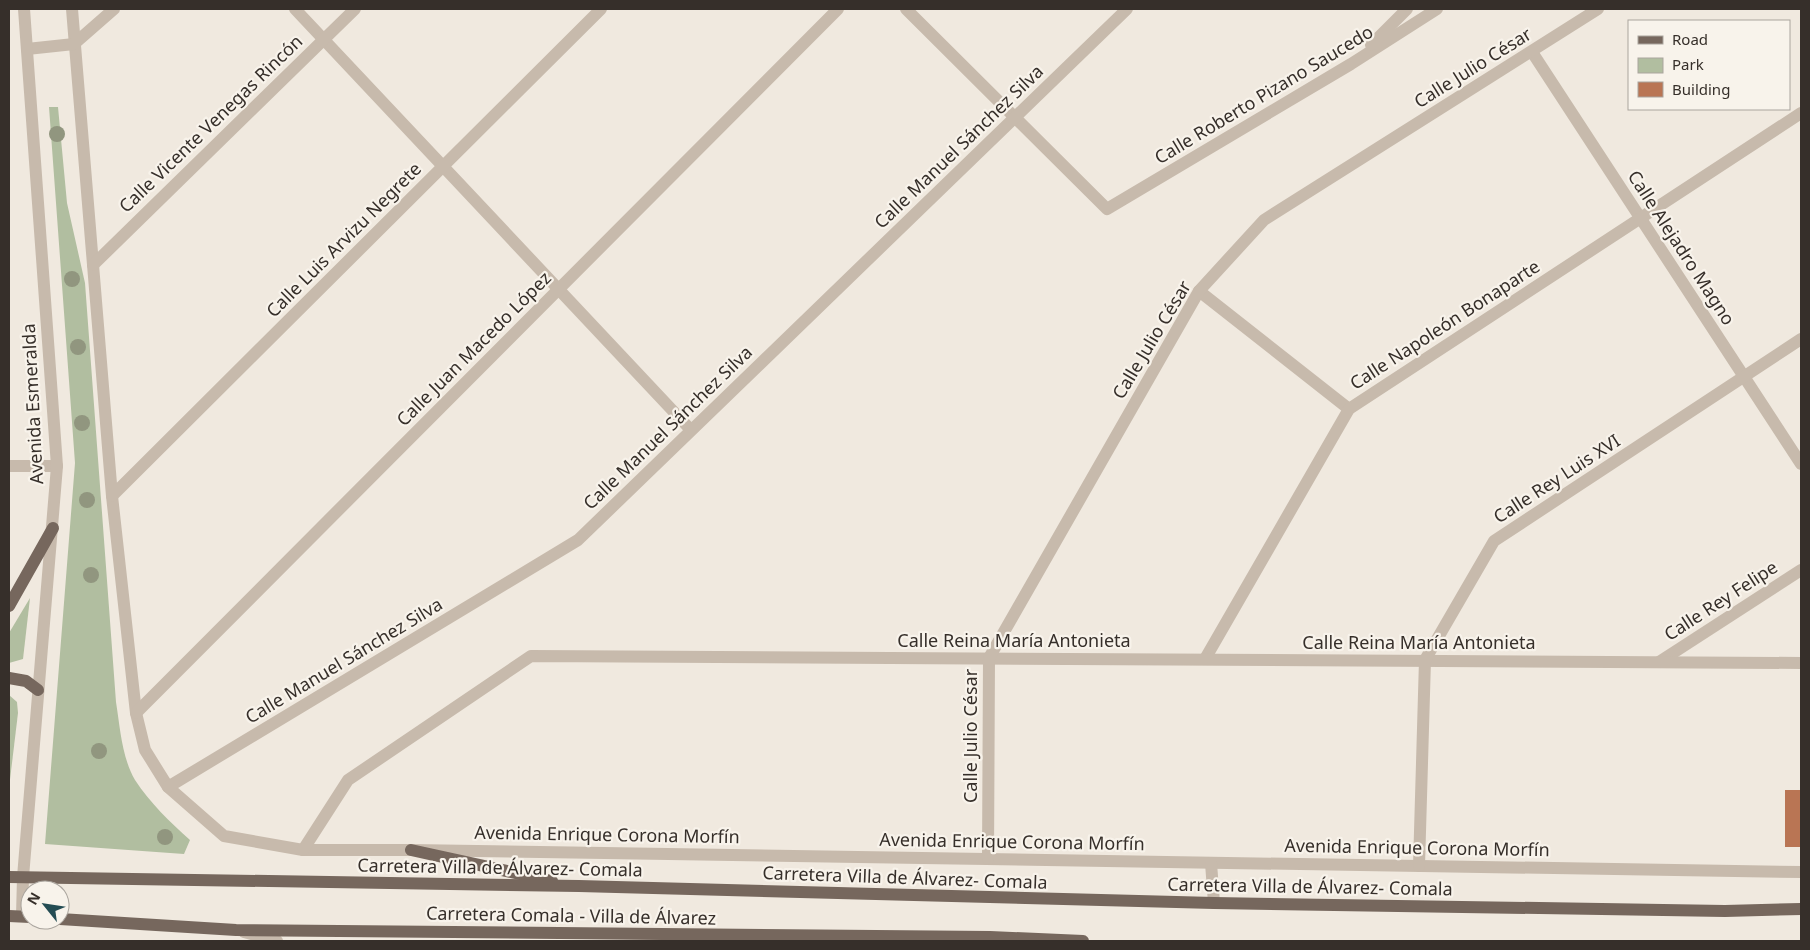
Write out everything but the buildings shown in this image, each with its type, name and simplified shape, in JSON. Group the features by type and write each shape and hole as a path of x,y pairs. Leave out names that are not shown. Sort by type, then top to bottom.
{"main road":[{"path":"9,606 53,528"},
{"path":"9,678 26,681 38,690"},
{"path":"411,850 579,886"},
{"name":"Carretera Villa de Álvarez- Comala","path":"9,877 579,886 1214,903 1725,910 1801,909"},
{"path":"9,905 20,916"},
{"name":"Carretera Comala - Villa de Álvarez","path":"70,919 236,930 1083,941"}],"street":[{"name":"Avenida Esmeralda","path":"23,880 57,466 24,9"},
{"path":"72,9 112,496 136,713 145,750 168,787"},
{"path":"27,49 74,44 114,9"},
{"path":"295,9 690,429"},
{"name":"Calle Vicente Venegas Rincón","path":"93,266 355,9"},
{"name":"Calle Luis Arvizu Negrete","path":"112,496 601,9"},
{"name":"Calle Juan Macedo López","path":"136,713 838,9"},
{"path":"906,9 1015,118"},
{"name":"Calle Manuel Sánchez Silva","path":"168,787 578,540 690,429 1127,9"},
{"path":"1351,64 1407,9"},
{"name":"Calle Roberto Pizano Saucedo","path":"1015,118 1107,209 1351,64 1437,9"},
{"name":"Calle Julio César","path":"988,859 989,658 1199,291 1264,220 1598,9"},
{"name":"Calle Alejadro Magno","path":"1532,52 1801,464"},
{"name":"Calle Napoleón Bonaparte","path":"1205,659 1349,409 1801,113"},
{"path":"1199,291 1349,409"},
{"name":"Calle Rey Luis XVI","path":"1419,866 1425,660 1494,541 1801,339"},
{"path":"9,466 57,466"},
{"name":"Calle Rey Felipe","path":"1659,662 1801,570"},
{"name":"Calle Reina María Antonieta","path":"303,850 348,780 531,656 1801,663"},
{"name":"Avenida Enrique Corona Morfín","path":"168,787 224,836 303,850 411,850 1801,872"},
{"path":"1211,863 1214,903"},
{"path":"236,930 277,941"}],"green space":[{"path":"49,107 58,107 67,203 85,283 116,702 122,742 127,762 135,780 147,797 190,840 184,854 45,844 75,463"},
{"path":"30,598 23,659 9,663 9,633"},
{"path":"9,695 17,702 18,713 9,788"}]}
